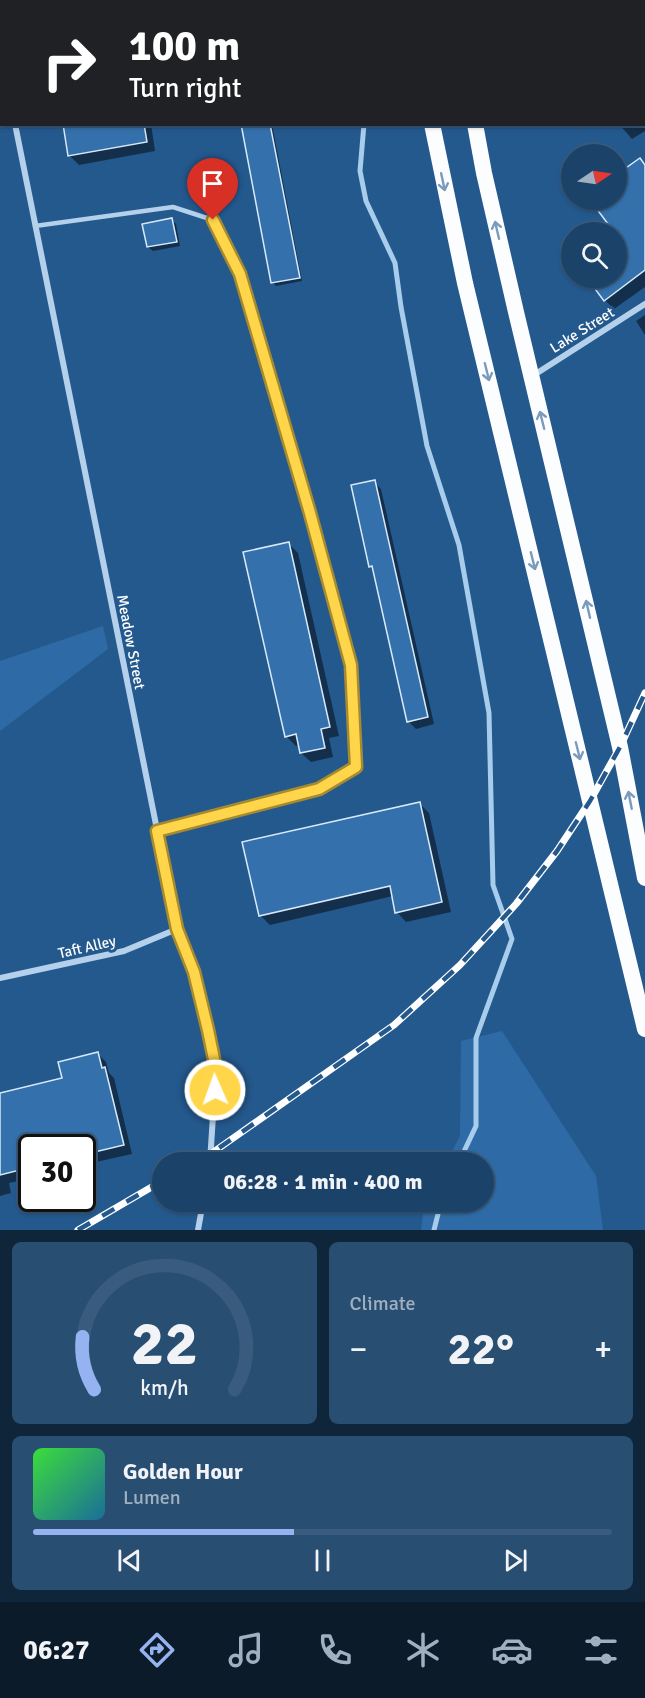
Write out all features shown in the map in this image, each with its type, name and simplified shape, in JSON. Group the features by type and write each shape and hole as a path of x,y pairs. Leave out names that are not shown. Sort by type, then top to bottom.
{"highway":[{"path":"432,126 465,283 645,1029"},
{"path":"475,126 531,376 620,747 645,878"}],"street":[{"name":"Meadow Street","path":"15,126 177,929 194,972 216,1069 211,1152"},
{"name":"Lake Street","path":"531,376 645,304"},
{"name":"Taft Alley","path":"0,978 124,951 177,929"},
{"path":"198,1230 201,1212"}],"lane":[{"path":"35,226 172,207 213,220 240,274 310,513 351,665 356,767 319,789 157,831"}],"shaded area":[{"path":"103,626 108,649 0,731 0,661"},
{"path":"502,1031 596,1176 603,1230 421,1230 424,1212 494,1212 494,1152 452,1152 460,1136 461,1041"}],"building":[{"path":"63,126 144,126 147,142 68,156"},
{"path":"241,126 270,126 300,278 271,283"},
{"path":"640,158 645,165 645,270 627,284 627,222 606,222 598,210 627,210 627,167"},
{"path":"172,218 177,242 147,247 142,224"},
{"path":"594,288 621,288 604,301"},
{"path":"375,480 428,717 407,722 372,566 369,567 351,485"},
{"path":"289,542 330,727 321,729 325,748 300,753 296,734 285,737 243,552"},
{"path":"420,802 442,902 395,913 390,886 259,916 242,842"},
{"path":"98,1052 102,1068 105,1067 124,1145 96,1152 96,1134 18,1134 18,1170 0,1175 0,1093 62,1078 58,1062"}],"waterway":[{"path":"364,126 360,171 366,201 395,263 427,446 459,545 489,713 493,885 512,939 476,1038 476,1126 464,1152"},
{"path":"434,1230 438,1212"}],"railway":[{"path":"213,1152 394,1025 460,965 516,904 557,851 590,801 620,747 645,693"},
{"path":"78,1230 152,1187"}],"route":[{"path":"213,220 240,274 310,513 351,665 356,767 319,789 157,831 177,929 194,972 208,1030 216,1069 215,1090"}]}
